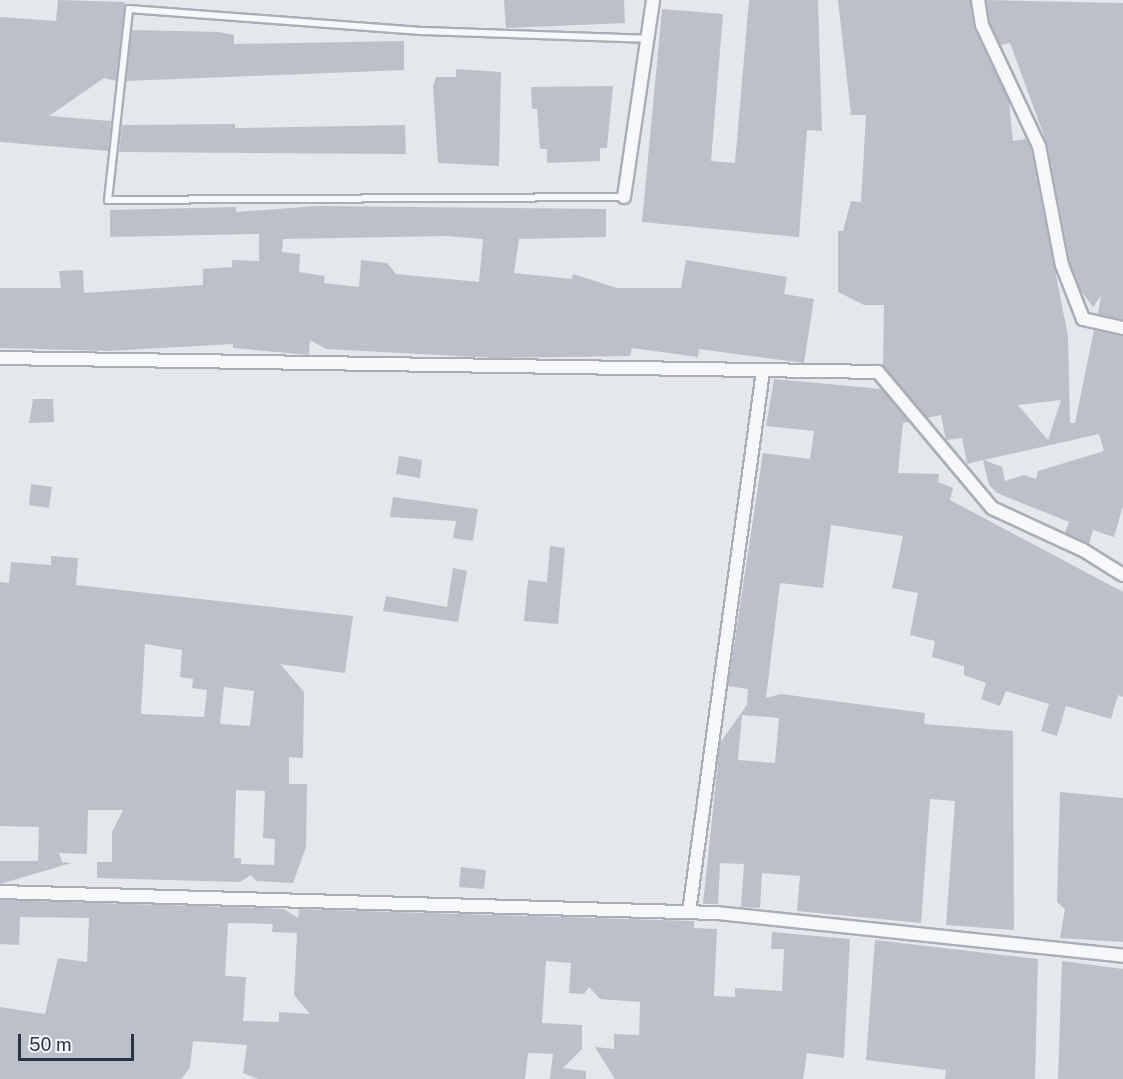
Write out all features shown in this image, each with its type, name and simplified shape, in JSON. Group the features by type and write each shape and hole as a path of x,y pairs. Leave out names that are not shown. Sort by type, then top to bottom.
{"street":[{"path":"624,197 652,0"},
{"path":"978,0 982,25 1039,146 1062,265 1083,319 1123,328"},
{"path":"0,358 878,372 992,508 1083,550 1123,575"},
{"path":"689,912 763,371"},
{"path":"0,892 689,912 1123,956"}],"lane":[{"path":"624,197 108,200 129,9 424,31 648,39"}],"building":[{"path":"58,0 125,2 116,81 104,78 49,116 111,121 108,151 0,142 0,17 56,21"},
{"path":"504,0 624,0 625,23 506,28"},
{"path":"749,0 818,0 822,131 807,130 799,237 642,222 662,9 723,14 711,161 735,163"},
{"path":"838,0 970,0 974,28 1009,101 1013,141 1026,139 1031,149 1068,336 1070,423 1075,423 1094,330 1123,336 1123,506 1114,537 1093,530 1089,544 1065,533 1069,522 997,493 989,485 983,460 967,464 962,438 946,440 941,415 927,418 883,366 884,305 864,305 838,292 838,231 843,231 851,201 861,202 866,115 851,115","holes":["1061,400 1048,440 1018,405","1099,434 1104,451 1038,471 1036,479 1024,475 1005,481 1002,467 984,460"]},
{"path":"986,0 1123,3 1123,320 1098,314 1101,296 1093,307 1081,291 1070,263 1047,144 1010,43 1001,45 990,23"},
{"path":"132,30 219,32 234,35 234,44 404,41 404,70 126,81"},
{"path":"456,69 501,72 499,166 438,163 433,86 436,77 456,77"},
{"path":"613,86 607,148 600,148 600,161 547,163 547,149 540,149 537,109 532,109 531,87"},
{"path":"235,124 235,128 405,125 406,154 119,152 122,125"},
{"path":"317,206 606,209 606,237 519,239 514,273 572,279 573,274 617,288 681,288 686,260 787,277 784,294 814,299 804,363 699,349 698,357 632,348 630,356 495,358 326,349 310,340 309,355 233,348 233,344 107,351 0,348 0,288 61,288 59,271 83,270 84,293 203,285 203,269 232,267 232,260 259,261 259,234 110,237 110,210 236,207 236,212","holes":["446,236 483,239 479,282 396,274 387,263 361,260 359,287 324,283 325,276 299,272 300,254 282,252 283,239"]},
{"path":"774,379 882,389 909,422 903,423 898,473 939,474 938,482 953,488 950,500 1123,592 1123,697 1118,695 1111,719 1066,706 1057,736 1041,731 1049,704 1006,691 1000,706 981,699 986,683 964,675 964,666 932,657 935,641 910,635 918,593 892,588 903,536 831,525 823,588 780,583 766,698 781,694 925,713 924,724 1013,731 1014,930 946,925 955,801 930,799 921,923 797,911 800,876 762,873 760,908 741,907 744,864 720,863 718,904 703,904 720,743 747,705 748,689 728,686 763,453 810,459 814,431 766,426","holes":["742,715 779,718 775,763 738,760"]},
{"path":"33,399 53,399 54,422 29,423"},
{"path":"399,456 422,460 420,478 396,474"},
{"path":"31,484 52,487 49,508 29,505"},
{"path":"393,497 478,509 473,541 453,538 456,521 390,517"},
{"path":"550,546 565,548 558,624 524,621 528,580 547,582"},
{"path":"51,556 78,558 76,585 353,616 345,673 280,664 304,692 303,758 289,757 289,784 307,784 306,847 293,883 256,881 251,875 240,882 97,878 97,862 112,862 112,832 123,810 88,810 87,854 59,853 62,862 71,863 0,884 0,861 38,861 39,827 0,826 0,582 9,583 11,562 51,565","holes":["145,644 182,650 180,677 193,679 192,688 207,690 204,717 141,714","224,687 254,691 250,726 220,724","236,790 265,791 263,838 275,839 274,865 241,864 241,858 234,858"]},
{"path":"453,568 467,571 458,622 383,611 386,596 447,607"},
{"path":"1060,792 1123,798 1123,942 1060,938 1065,909 1057,902"},
{"path":"461,867 486,870 484,889 459,887"},
{"path":"0,900 284,909 298,918 299,909 694,921 694,928 717,929 714,996 735,997 735,988 782,991 784,949 771,949 772,932 850,939 844,1058 807,1053 803,1079 615,1079 595,1047 614,1049 614,1034 639,1035 640,1002 600,999 589,987 584,994 569,993 571,963 546,961 542,1023 582,1025 582,1049 563,1068 586,1071 586,1079 550,1079 553,1054 528,1053 525,1079 258,1079 243,1073 247,1045 193,1041 190,1068 181,1079 0,1079 0,1007 45,1014 58,958 87,962 89,918 20,917 19,945 0,944","holes":["228,923 273,924 272,932 297,933 294,995 310,1014 279,1012 279,1022 243,1021 246,977 225,976"]},
{"path":"875,940 1038,959 1035,1079 945,1079 946,1070 866,1060"},
{"path":"1062,961 1123,969 1123,1079 1058,1079"}]}
